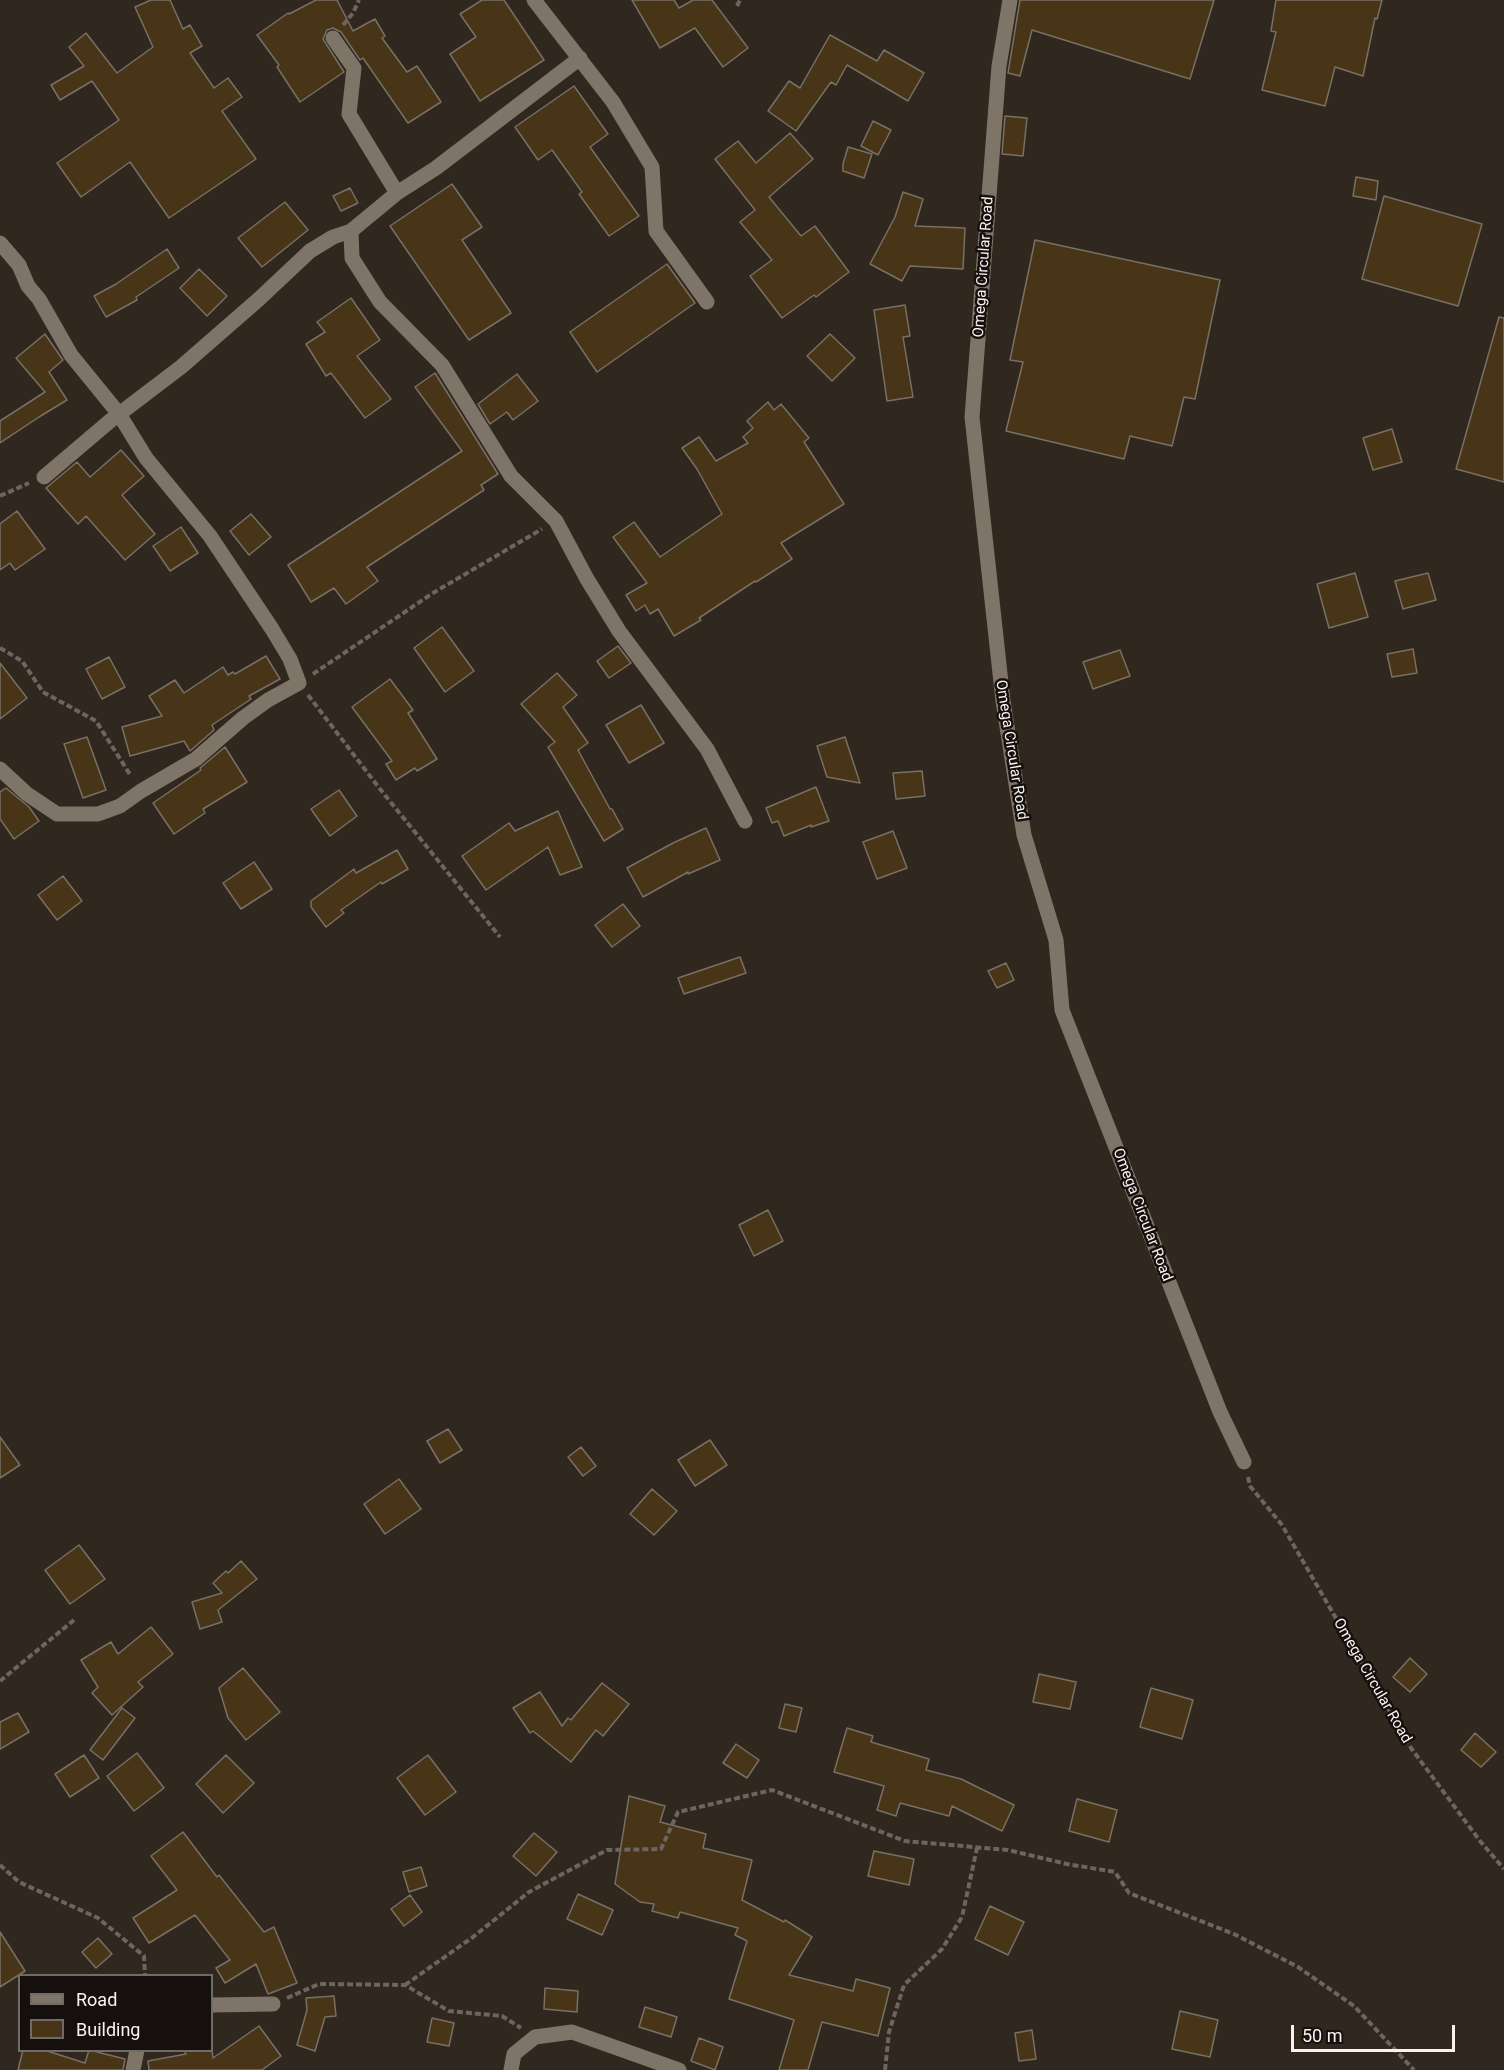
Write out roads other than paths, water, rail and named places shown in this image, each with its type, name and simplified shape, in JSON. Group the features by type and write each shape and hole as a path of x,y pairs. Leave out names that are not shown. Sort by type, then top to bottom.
{"street":[{"path":"534,0 612,102 652,167 656,231 707,302"},
{"name":"Omega Circular Road","path":"1010,0 999,66 972,417 1003,701 1013,768 1024,835 1056,940 1062,1010 1220,1412 1244,1462"},
{"path":"333,38 354,68 349,114 397,193"},
{"path":"44,477 119,414 181,367 310,251 333,237 351,231 397,193 436,168 580,58"},
{"path":"351,231 352,258 380,302 442,365 511,476 556,521 587,579 619,631 707,749 745,821"},
{"path":"0,243 20,265 28,286 39,299 71,355 119,414 146,458 210,536 272,629 290,659 299,682 243,718 196,759 120,806 98,814 57,814 27,794 0,770"},
{"path":"213,2005 273,2004"},
{"path":"511,2070 514,2054 535,2037 572,2032 679,2070"},
{"path":"133,2070 137,2052"}]}
